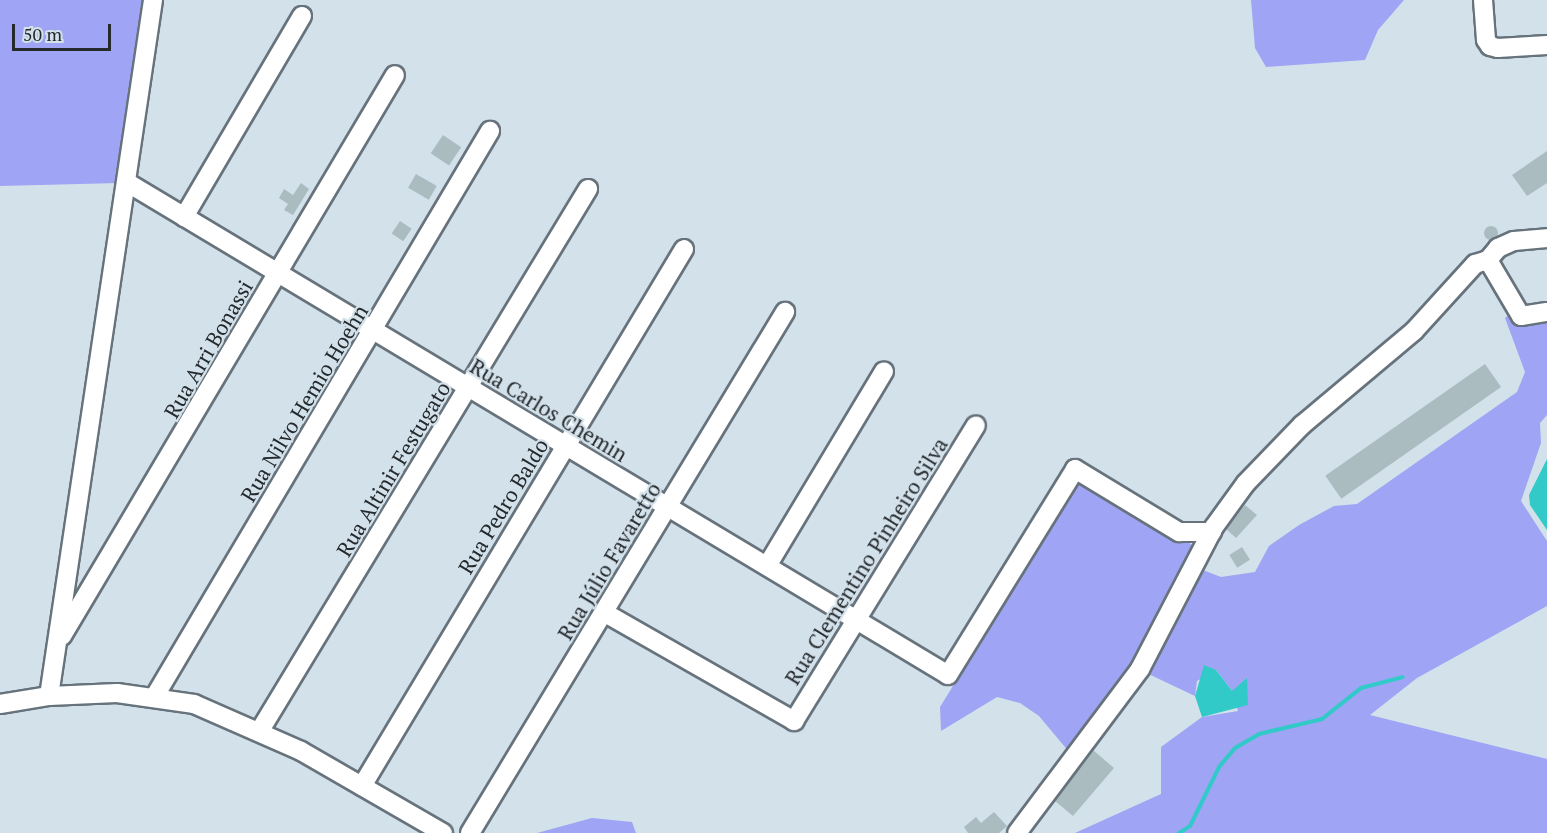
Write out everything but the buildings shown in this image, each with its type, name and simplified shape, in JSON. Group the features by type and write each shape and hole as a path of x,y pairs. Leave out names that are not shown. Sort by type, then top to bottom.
{"street":[{"path":"49,696 128,183 153,0"},
{"path":"1483,0 1486,40 1490,45 1498,48 1547,45"},
{"path":"184,217 302,16"},
{"name":"Rua Arri Bonassi","path":"57,644 395,75"},
{"name":"Rua Nilvo Hemio Hoehn","path":"154,696 490,131"},
{"name":"Rua Carlos Chemin","path":"128,183 948,675 1067,478 1075,470 1179,532 1212,532"},
{"name":"Rua Altinir Festugato","path":"259,732 349,587 588,189"},
{"path":"1017,833 1140,669 1212,532 1246,483 1302,425 1414,331 1460,277 1475,264 1488,260 1498,248 1514,241 1547,238"},
{"name":"Rua Pedro Baldo","path":"362,786 684,249"},
{"path":"1488,260 1521,316 1547,312"},
{"name":"Rua Júlio Favaretto","path":"470,833 785,312"},
{"path":"767,566 884,371"},
{"name":"Rua Clementino Pinheiro Silva","path":"605,613 794,721 976,425"},
{"path":"0,704 49,696 117,693 154,696 194,704 301,751 443,833"}],"shaded area":[{"path":"0,0 145,0 119,183 0,186"},
{"path":"1251,0 1404,0 1378,30 1365,60 1266,67 1255,48"},
{"path":"1515,309 1547,312 1547,415 1540,423 1541,443 1521,501 1547,541 1547,606 1417,678 1370,715 1547,759 1547,833 1075,833 1161,794 1161,747 1202,717 1238,711 1232,691 1216,670 1197,681 1195,696 1140,670 1075,759 1039,716 1020,703 997,697 941,731 940,707 1080,480 1203,551 1195,567 1221,577 1255,572 1269,546 1299,525 1334,506 1357,504 1517,392 1525,372 1505,318"},
{"path":"1547,459 1547,530 1530,505 1529,495"},
{"path":"1204,665 1216,670 1232,691 1247,678 1248,705 1202,717 1195,696"},
{"path":"592,818 632,822 636,833 537,833"}],"waterway":[{"path":"1179,833 1190,826 1219,767 1235,748 1259,734 1322,719 1361,688 1403,677"}]}
